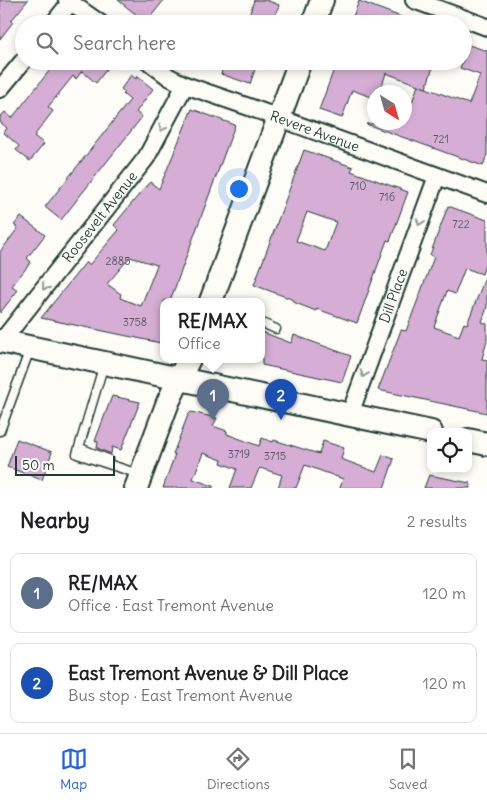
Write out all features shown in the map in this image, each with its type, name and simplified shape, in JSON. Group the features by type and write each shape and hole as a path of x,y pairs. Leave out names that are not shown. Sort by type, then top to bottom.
{"main road":[{"path":"316,15 322,0"},
{"path":"212,298 297,70"},
{"path":"1,341 427,431"},
{"path":"133,477 187,363"},
{"path":"472,441 487,444"}],"street":[{"path":"414,0 455,15"},
{"path":"60,15 70,1 89,15"},
{"path":"472,21 487,27"},
{"path":"0,89 16,70"},
{"name":"Revere Avenue","path":"160,70 185,85 487,194"},
{"name":"Roosevelt Avenue","path":"1,341 146,158 185,85"},
{"name":"Dill Place","path":"350,414 437,176"}],"lane":[{"path":"265,325 276,329"},
{"path":"0,431 30,347"},
{"path":"104,363 78,451 115,462 133,477"}],"building":[{"path":"0,0 28,0 15,15 11,21 13,22 0,39"},
{"path":"118,0 164,0 152,15 137,15"},
{"path":"254,0 266,0 279,5 275,15 249,15"},
{"path":"359,1 396,15 354,15"},
{"path":"472,46 487,51 487,154 483,166 383,130 412,130 412,102 418,85 469,104 480,75 466,70 472,70"},
{"path":"50,70 106,70 96,83 82,71 76,79 73,76 48,107 53,111 34,136 44,144 30,161 16,150 19,146 4,133 7,128 0,122 0,117 5,112 12,118"},
{"path":"222,70 255,70 250,84 221,74"},
{"path":"334,70 432,70 426,88 386,73 382,85 367,85 367,95 352,90 342,118 319,110"},
{"path":"131,75 136,79 137,76 153,89 136,112 142,117 61,220 45,207 130,100 123,94 125,92 121,89"},
{"path":"192,109 235,125 171,298 160,298 160,343 41,318 86,262 89,265 119,230 114,225 150,182 159,189","holes":["130,257 157,265 141,306 120,298 121,294 107,284"]},
{"path":"304,150 353,167 351,171 408,192 390,241 387,240 357,323 317,309 316,311 293,302 294,300 254,285","holes":["307,212 336,222 325,251 296,241"]},
{"path":"448,206 487,220 487,259 482,274 465,268 455,294 447,291 434,327 459,336 464,323 467,324 487,273 487,307 482,322 487,324 487,340 482,359 487,360 487,413 378,390 401,330 406,331 434,257 430,255"},
{"path":"21,217 45,235 27,258 31,262 12,286 18,290 0,313 0,252 18,228 14,225"},
{"path":"265,333 291,343 294,335 351,356 342,382 262,365 262,363 265,363"},
{"path":"112,396 140,402 121,450 112,447 111,454 97,448 98,442 95,441"},
{"path":"191,412 217,418 213,426 227,431 227,434 259,446 262,438 319,454 323,441 344,448 341,459 376,472 383,455 394,459 384,488 340,488 343,479 305,465 296,488 278,488 282,475 260,468 251,488 230,488 237,469 221,463 222,460 203,453 193,479 213,486 213,488 163,488 175,454 173,454 188,415"},
{"path":"17,439 52,452 42,480 7,467"},
{"path":"429,475 470,483 470,488 424,488"}],"place":[{"name":"RE/MAX","path":"213,420"},
{"name":"East Tremont Avenue & Dill Place","path":"281,420"}]}
